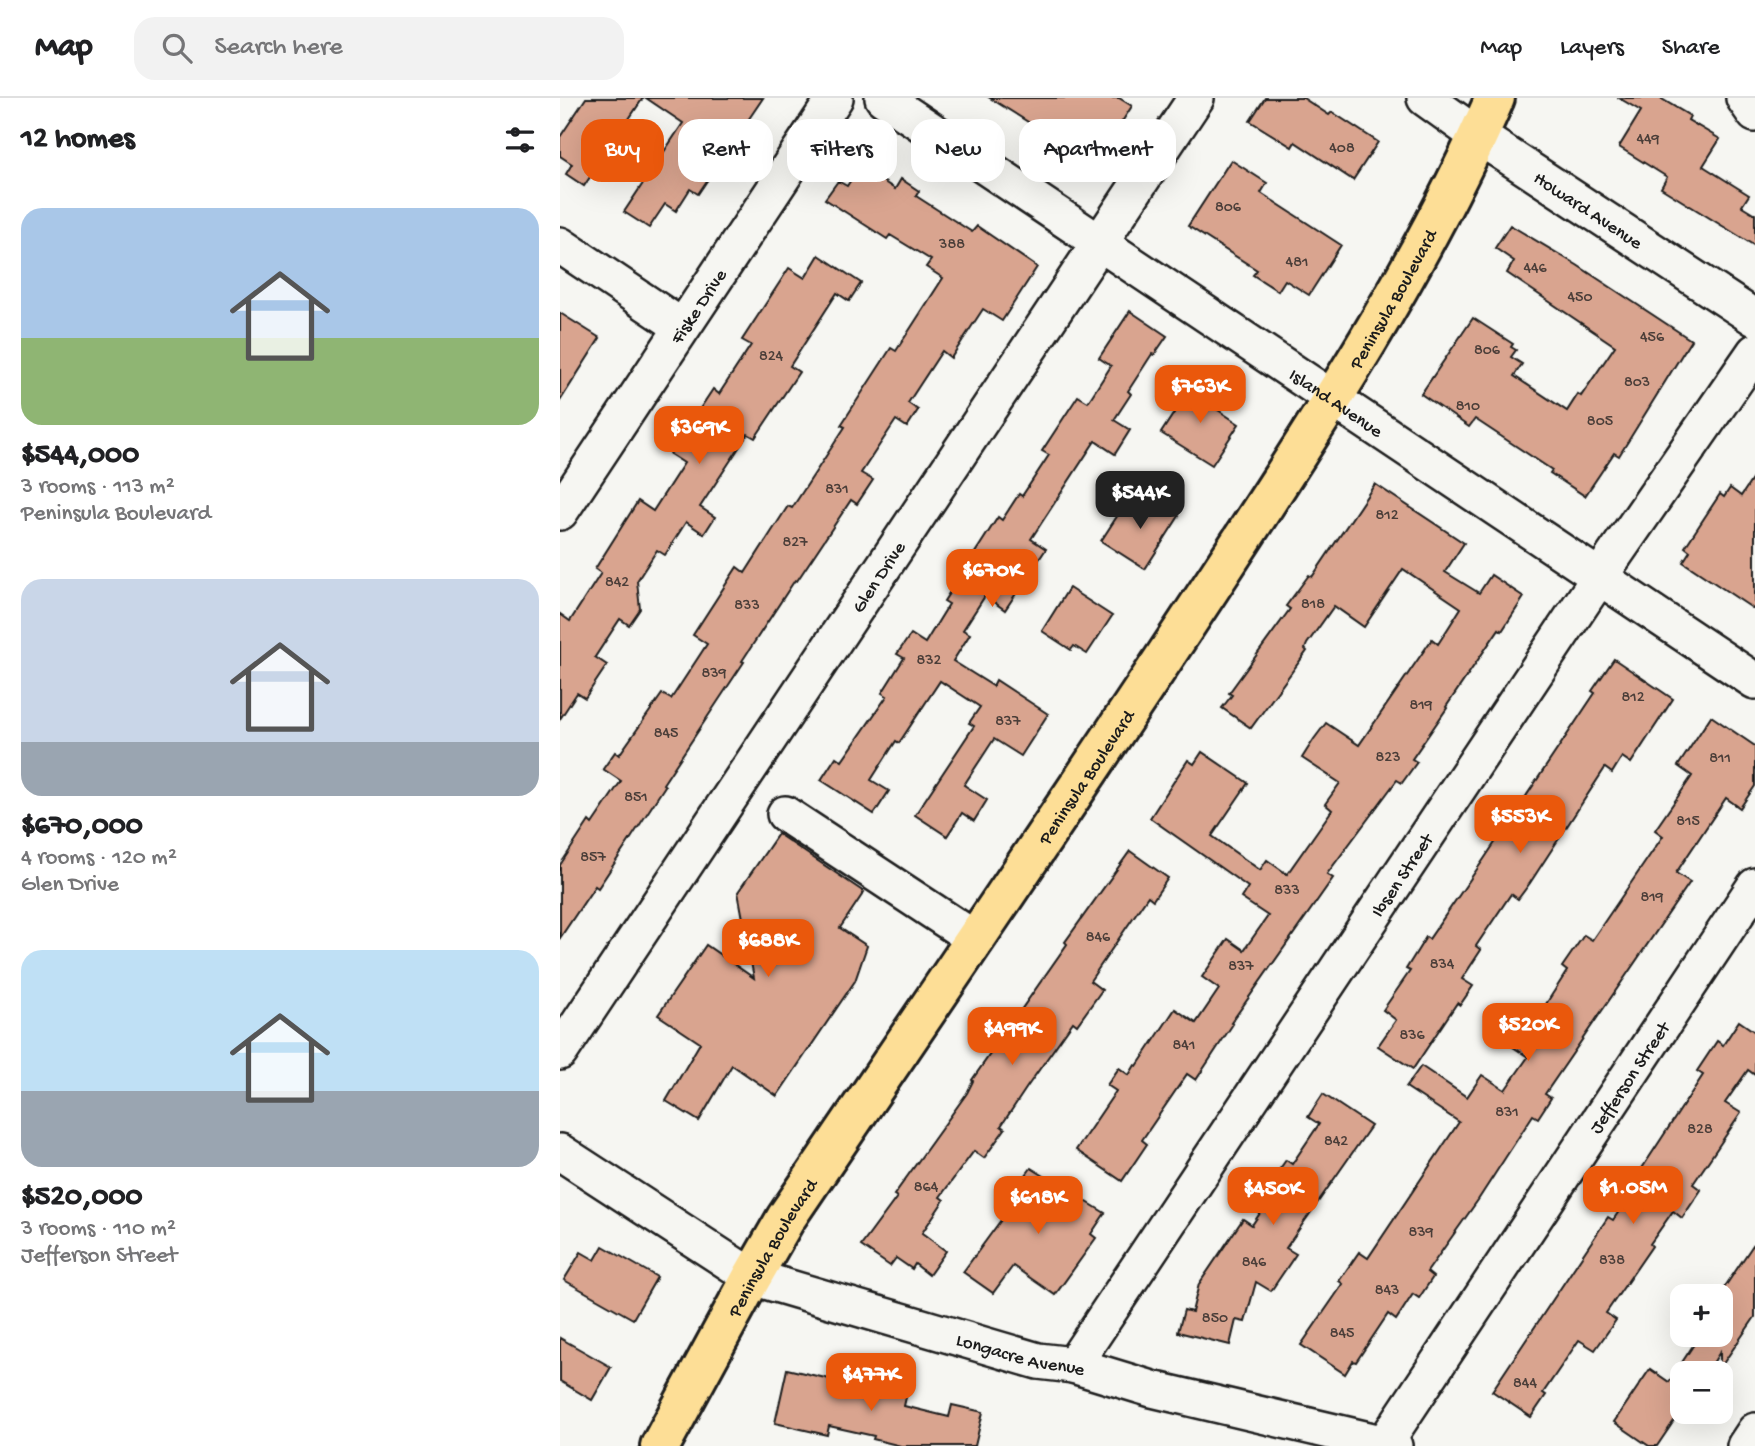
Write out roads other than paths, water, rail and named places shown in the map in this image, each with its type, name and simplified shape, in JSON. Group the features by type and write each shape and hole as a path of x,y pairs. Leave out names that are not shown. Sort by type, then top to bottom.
{"main road":[{"name":"Peninsula Boulevard","path":"660,1446 786,1218 1112,737 1334,398 1406,276 1495,98"}],"street":[{"name":"Fiske Drive","path":"560,512 835,98"},
{"name":"Island Avenue","path":"883,98 1755,681"},
{"name":"Glen Drive","path":"560,1052 1196,98"},
{"name":"Howard Avenue","path":"1425,98 1478,136 1755,318"},
{"path":"1744,98 1755,114"},
{"path":"560,246 682,327"},
{"name":"Ibsen Street","path":"1073,1365 1600,576 1755,352"},
{"path":"785,814 975,939"},
{"name":"Jefferson Street","path":"1389,1445 1755,886"},
{"name":"Longacre Avenue","path":"560,1153 752,1277 1038,1361 1073,1365 1152,1389 1389,1445"},
{"path":"1745,1446 1755,1431"}]}
